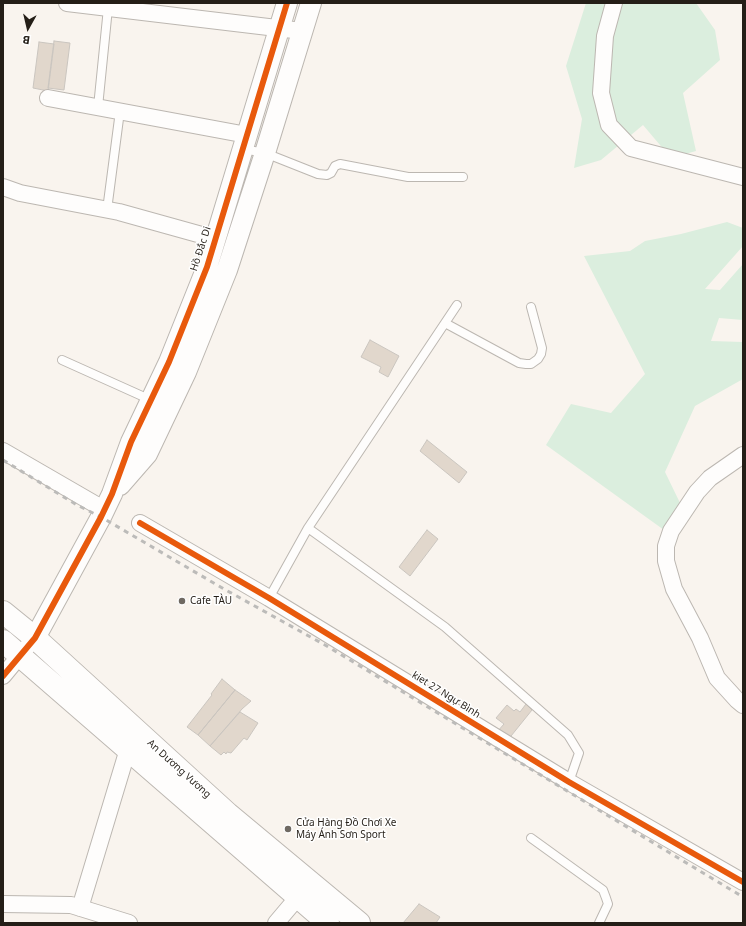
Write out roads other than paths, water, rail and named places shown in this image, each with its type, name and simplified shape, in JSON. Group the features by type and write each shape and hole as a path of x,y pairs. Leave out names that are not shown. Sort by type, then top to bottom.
{"main road":[{"name":"An Dương Vương","path":"3,612 35,638 228,814 359,923"},
{"name":"An Dương Vương","path":"3,641 328,923"}],"street":[{"path":"67,3 108,8 168,9 302,31"},
{"name":"Hồ Đắc Di","path":"108,502 131,442 169,362 207,267 287,3"},
{"path":"3,676 35,638 102,517 108,502 147,454 186,372 227,270 311,3"},
{"path":"614,3 605,36 601,93 609,125 631,148 743,177"},
{"path":"48,98 120,111 245,142"},
{"path":"3,187 20,193 119,212 216,239"},
{"path":"3,451 108,502"},
{"path":"743,455 710,478 697,492 671,531 666,546 666,561 674,589 700,638 717,678 743,705"},
{"name":"kiet 27 Ngự Bình","path":"140,523 269,598 569,782 743,882"},
{"path":"80,908 128,749"},
{"path":"276,923 298,897"},
{"path":"3,904 71,905 129,923"}],"lane":[{"path":"98,107 108,8"},
{"path":"107,210 120,111"},
{"path":"245,142 265,153 318,174 327,176 331,173 335,166 340,164 408,177 463,177"},
{"path":"269,598 308,528 457,305"},
{"path":"445,323 519,363 531,364 538,359 542,348 531,307"},
{"path":"62,360 151,400"},
{"path":"308,528 445,627 568,735 579,752 569,782"},
{"path":"531,838 603,890 608,904 599,923"}],"railway":[{"path":"3,460 77,505 101,517 224,589 325,645 743,897"}],"place":[{"name":"Cafe TÀU","path":"182,601"},
{"name":"Cửa Hàng Đồ Chơi Xe Máy Ánh Sơn Sport","path":"288,829"}]}
